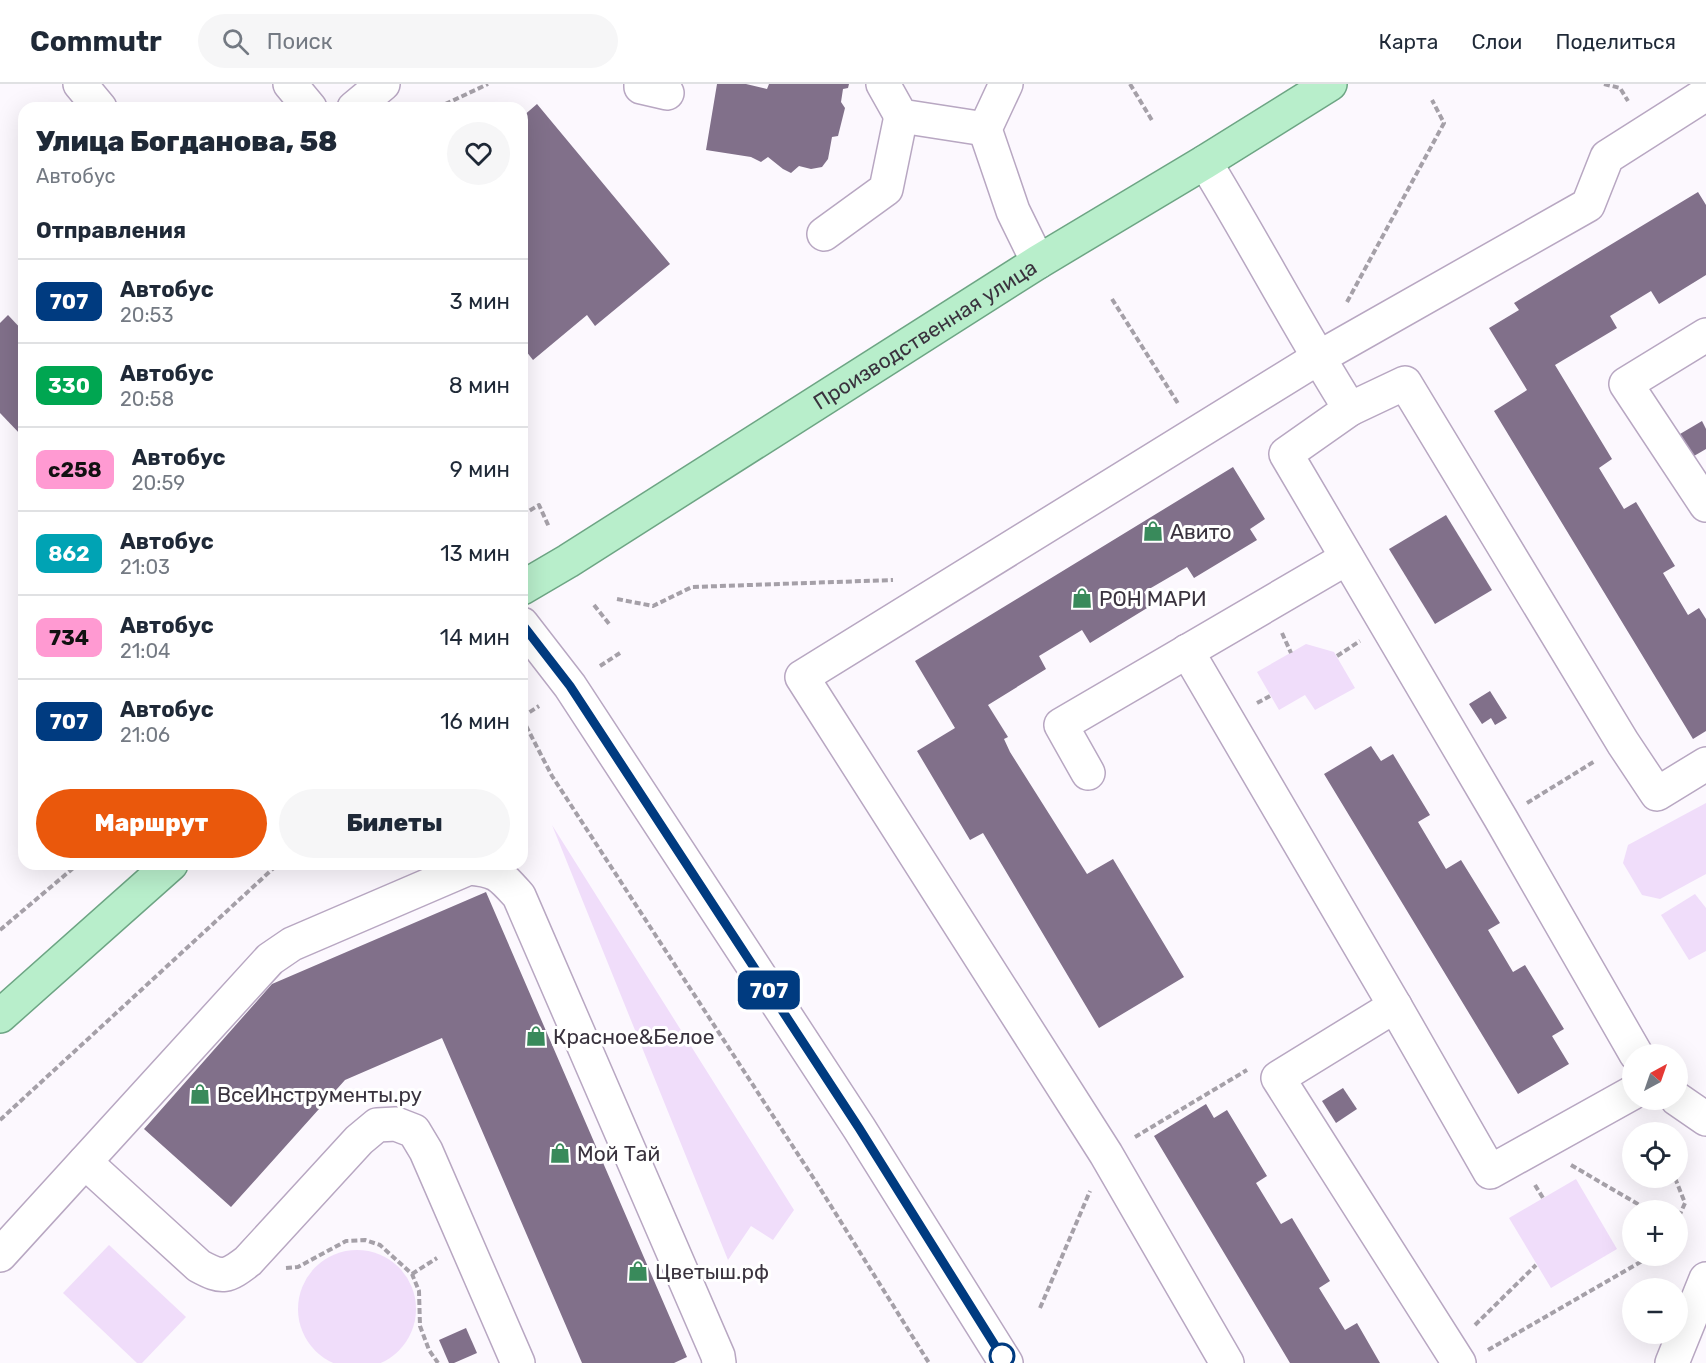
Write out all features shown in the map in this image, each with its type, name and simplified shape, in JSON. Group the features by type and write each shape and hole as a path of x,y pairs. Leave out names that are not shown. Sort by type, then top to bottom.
{"main road":[{"name":"Производственная улица","path":"528,584 1038,262 1330,84"},
{"path":"0,1016 164,870"}],"street":[{"path":"80,84 95,102"},
{"path":"290,84 305,102"},
{"path":"361,102 383,84"},
{"path":"824,234 886,189 901,116 883,84"},
{"path":"1006,84 985,129 1012,210 1038,262"},
{"path":"1227,1363 1106,1154 802,677 1318,358 1588,205 1607,157 1706,94"},
{"path":"901,116 985,129"},
{"path":"1205,162 1350,409"},
{"path":"1706,335 1626,384 1706,505"},
{"path":"1630,1044 1286,454 1350,409 1405,383 1623,743 1657,794 1706,764"},
{"path":"1088,773 1060,725 1347,558"},
{"path":"528,632 570,686 852,1118 1006,1363"},
{"path":"1186,651 1490,1172 1622,1099"},
{"path":"0,1255 270,959 292,944 464,870"},
{"path":"487,870 501,876 519,897 718,1356 719,1363"},
{"path":"1395,1006 1278,1078 1458,1363"},
{"path":"1688,1107 1706,1119"},
{"path":"84,1162 199,1266 215,1274 230,1274 248,1261 359,1140 377,1125 396,1124 414,1131 426,1151 518,1363"},
{"path":"1672,1363 1706,1279"}],"path":[{"path":"450,102 488,84"},
{"path":"1130,84 1153,122"},
{"path":"1604,84 1620,88 1628,101"},
{"path":"1344,306 1444,123 1432,100"},
{"path":"1112,299 1181,410"},
{"path":"528,512 539,505 549,527"},
{"path":"617,599 653,606 692,587 900,579"},
{"path":"594,605 610,625"},
{"path":"1337,656 1363,639"},
{"path":"600,666 621,653"},
{"path":"528,714 539,706"},
{"path":"528,730 552,776 816,1182 929,1363"},
{"path":"1501,819 1623,743"},
{"path":"0,930 71,870"},
{"path":"0,1120 271,870"},
{"path":"1040,1308 1106,1154 1252,1067"},
{"path":"1563,1160 1631,1200"},
{"path":"248,1261 270,1270 298,1267 346,1241 365,1240 380,1245 412,1274 419,1291 420,1326 429,1350 438,1363"},
{"path":"1472,1328 1536,1264"},
{"path":"1488,1350 1634,1266"}],"shaded area":[{"path":"1306,644 1334,652 1355,688 1315,710 1305,695 1279,710 1257,672"},
{"path":"1706,803 1706,874 1660,899 1642,895 1623,863 1628,845"},
{"path":"552,825 794,1210 773,1240 751,1226 728,1260"},
{"path":"1695,894 1706,908 1706,951 1689,960 1661,915"},
{"path":"1576,1179 1617,1249 1551,1288 1509,1218"},
{"path":"109,1245 186,1317 142,1363 137,1363 63,1293"},
{"path":"345,1251 369,1251 390,1260 406,1276 415,1297 415,1321 412,1332 399,1351 380,1364 334,1364 315,1351 302,1332 299,1321 299,1297 308,1276 324,1260"}],"building":[{"path":"717,84 746,84 767,89 769,84 849,84 848,88 843,89 841,102 845,108 838,136 832,137 828,159 822,167 811,169 799,166 791,173 768,157 761,162 751,157 706,150"},
{"path":"537,104 670,264 595,326 587,315 533,360 528,354 528,112"},
{"path":"1698,192 1706,205 1706,275 1659,304 1651,291 1610,316 1617,328 1555,365 1612,459 1599,468 1624,509 1636,502 1675,566 1663,573 1688,615 1699,608 1706,619 1706,731 1693,739 1494,411 1527,390 1489,328 1519,310 1514,303"},
{"path":"8,315 18,326 18,432 0,413 0,323"},
{"path":"1702,421 1706,429 1706,449 1694,456 1680,434"},
{"path":"1233,467 1265,519 1250,529 1257,540 1194,578 1187,567 1144,592 1152,605 1090,643 1082,630 1039,656 1046,669 988,705 1008,737 1004,739 1010,752 1087,874 1113,859 1184,977 1099,1028 983,833 970,840 917,751 955,728 915,661"},
{"path":"1446,515 1492,590 1435,624 1389,549"},
{"path":"1490,691 1507,718 1495,725 1491,718 1482,724 1469,704"},
{"path":"1371,746 1381,761 1393,754 1430,815 1418,822 1446,869 1461,860 1500,923 1488,930 1513,972 1525,965 1564,1029 1552,1036 1569,1064 1518,1094 1324,774"},
{"path":"486,892 687,1357 674,1363 582,1363 442,1038 345,1080 231,1207 144,1129 272,984"},
{"path":"1343,1088 1357,1109 1336,1123 1322,1101"},
{"path":"1206,1104 1214,1118 1227,1110 1267,1176 1256,1183 1281,1224 1292,1218 1330,1281 1319,1288 1345,1330 1357,1323 1380,1363 1290,1363 1154,1136"},
{"path":"466,1328 477,1353 449,1363 439,1340"}],"bus line":[{"name":"707","path":"528,632 570,686 859,1128 1006,1363"}],"place":[{"name":"Авито","path":"1153,531"},
{"name":"РОН МАРИ","path":"1082,598"},
{"name":"Красное&Белое","path":"536,1036"},
{"name":"ВсеИнструменты.ру","path":"200,1094"},
{"name":"Мой Тай","path":"560,1153"},
{"name":"Цветыш.рф","path":"638,1271"}]}
